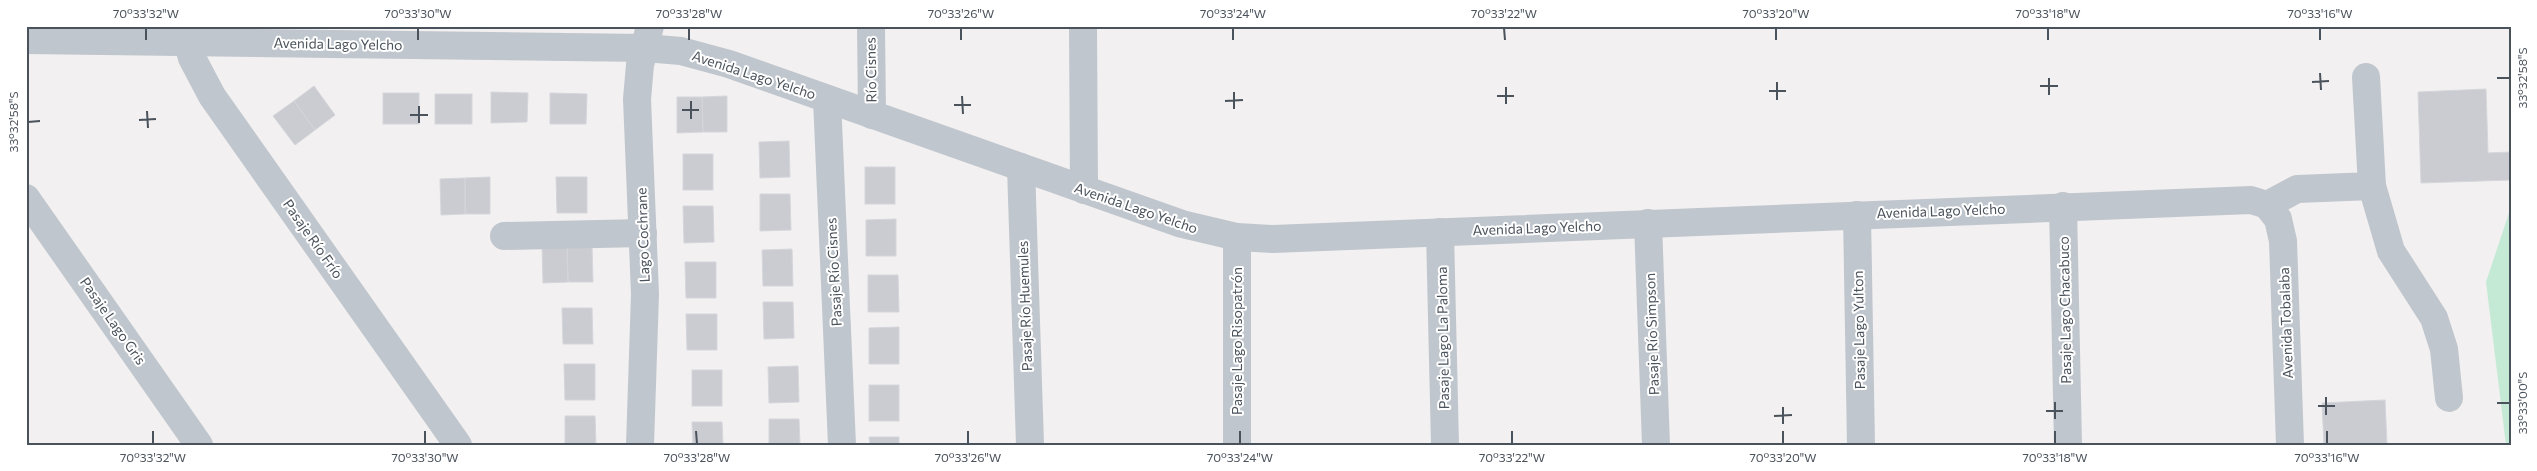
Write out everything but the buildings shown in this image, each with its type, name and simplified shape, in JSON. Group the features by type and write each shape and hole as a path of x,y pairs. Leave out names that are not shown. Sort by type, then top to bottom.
{"street":[{"name":"Río Cisnes","path":"871,26 872,115"},
{"path":"1083,26 1084,190"},
{"name":"Avenida Lago Yelcho","path":"26,40 185,34 647,37 681,52 705,57 1182,224 1237,238 1273,239 2063,206 2251,200 2267,205"},
{"name":"Pasaje Río Frío","path":"185,34 198,72 212,96 458,445"},
{"name":"Lago Cochrane","path":"640,445 645,294 637,99 647,37"},
{"path":"2366,77 2372,186 2378,213 2391,251 2434,318 2444,349 2449,398"},
{"name":"Pasaje Río Cisnes","path":"827,99 842,445"},
{"name":"Pasaje Río Huemules","path":"1021,167 1030,445"},
{"path":"2267,205 2297,189 2372,186"},
{"name":"Pasaje Lago Gris","path":"26,198 199,445"},
{"name":"Avenida Tobalaba","path":"2267,205 2278,219 2282,241 2290,445"},
{"name":"Pasaje Lago Chacabuco","path":"2063,206 2068,445"},
{"name":"Pasaje Lago Yulton","path":"1857,215 1861,445"},
{"name":"Pasaje Río Simpson","path":"1648,223 1656,445"},
{"name":"Pasaje Lago La Paloma","path":"1440,232 1445,445"},
{"path":"504,236 643,233"},
{"name":"Pasaje Lago Risopatrón","path":"1237,238 1237,445"}],"green space":[{"path":"2511,207 2511,445 2506,445 2486,282"}]}
